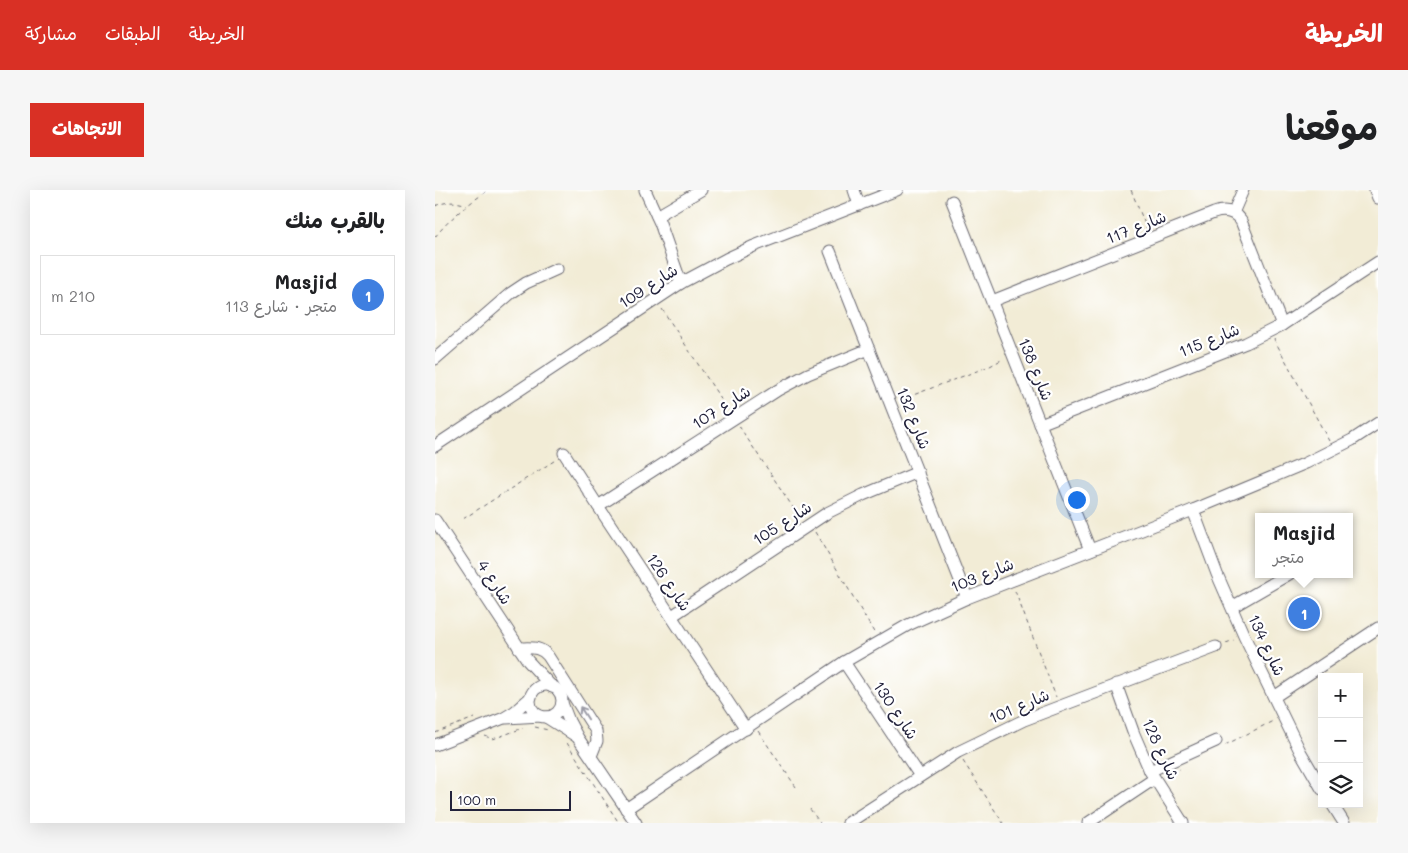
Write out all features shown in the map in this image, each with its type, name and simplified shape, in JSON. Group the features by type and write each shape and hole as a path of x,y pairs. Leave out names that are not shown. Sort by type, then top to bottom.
{"street":[{"path":"645,190 657,216 681,283"},
{"path":"657,216 701,190"},
{"path":"854,190 859,204"},
{"name":"شارع 109","path":"435,446 681,283 754,246 897,190"},
{"path":"1243,190 1233,213 1241,221 1282,325"},
{"path":"1375,190 1378,198"},
{"name":"شارع 138","path":"952,200 1090,550"},
{"name":"شارع 117","path":"992,301 1220,211 1233,213"},
{"name":"شارع 132","path":"830,251 967,598"},
{"name":"شارع 115","path":"1040,424 1237,347 1270,332 1378,262"},
{"path":"435,359 511,293 541,275 557,269"},
{"name":"شارع 107","path":"598,506 778,390 808,374 869,350"},
{"name":"شارع 103","path":"626,809 844,662 915,622 967,598 1193,510 1334,450 1378,423"},
{"name":"شارع 126","path":"567,456 671,616 750,727"},
{"name":"شارع 105","path":"671,616 810,524 845,504 918,472"},
{"name":"شارع 134","path":"1193,510 1217,574 1244,636 1300,751 1318,782"},
{"name":"شارع 4","path":"435,520 527,661 552,687"},
{"path":"1231,607 1282,578"},
{"path":"1274,697 1378,628"},
{"name":"شارع 101","path":"848,823 958,752 1024,720 1216,646"},
{"path":"519,648 537,648 548,656 596,731 597,741 591,756"},
{"name":"شارع 4","path":"527,661 532,695"},
{"name":"شارع 130","path":"844,662 920,776"},
{"name":"شارع 128","path":"1116,684 1134,734 1152,775 1183,823"},
{"path":"435,744 504,718 519,709 540,687 552,687 560,693 569,721 578,738 635,823"},
{"path":"532,695 531,702 534,711 578,738"},
{"path":"504,718 555,715 559,711 562,702"},
{"path":"1088,823 1152,775 1216,741"},
{"path":"1333,808 1338,821"}],"path":[{"path":"435,237 453,217 489,190"},
{"path":"1131,190 1150,239"},
{"path":"435,206 448,202 459,202 467,205"},
{"path":"1270,332 1334,450"},
{"path":"890,404 990,366 999,360 1013,355"},
{"path":"463,519 554,460 567,456"},
{"path":"810,524 879,641"},
{"path":"1011,581 1059,706"},
{"path":"1216,646 1244,636"},
{"path":"435,732 472,718 478,720 487,737 493,738 525,727"},
{"path":"529,726 547,730"},
{"path":"750,727 796,787"},
{"path":"564,739 619,823"},
{"path":"958,752 1003,823"},
{"path":"810,809 820,823"}],"place":[{"name":"Masjid","path":"1304,613"}]}
